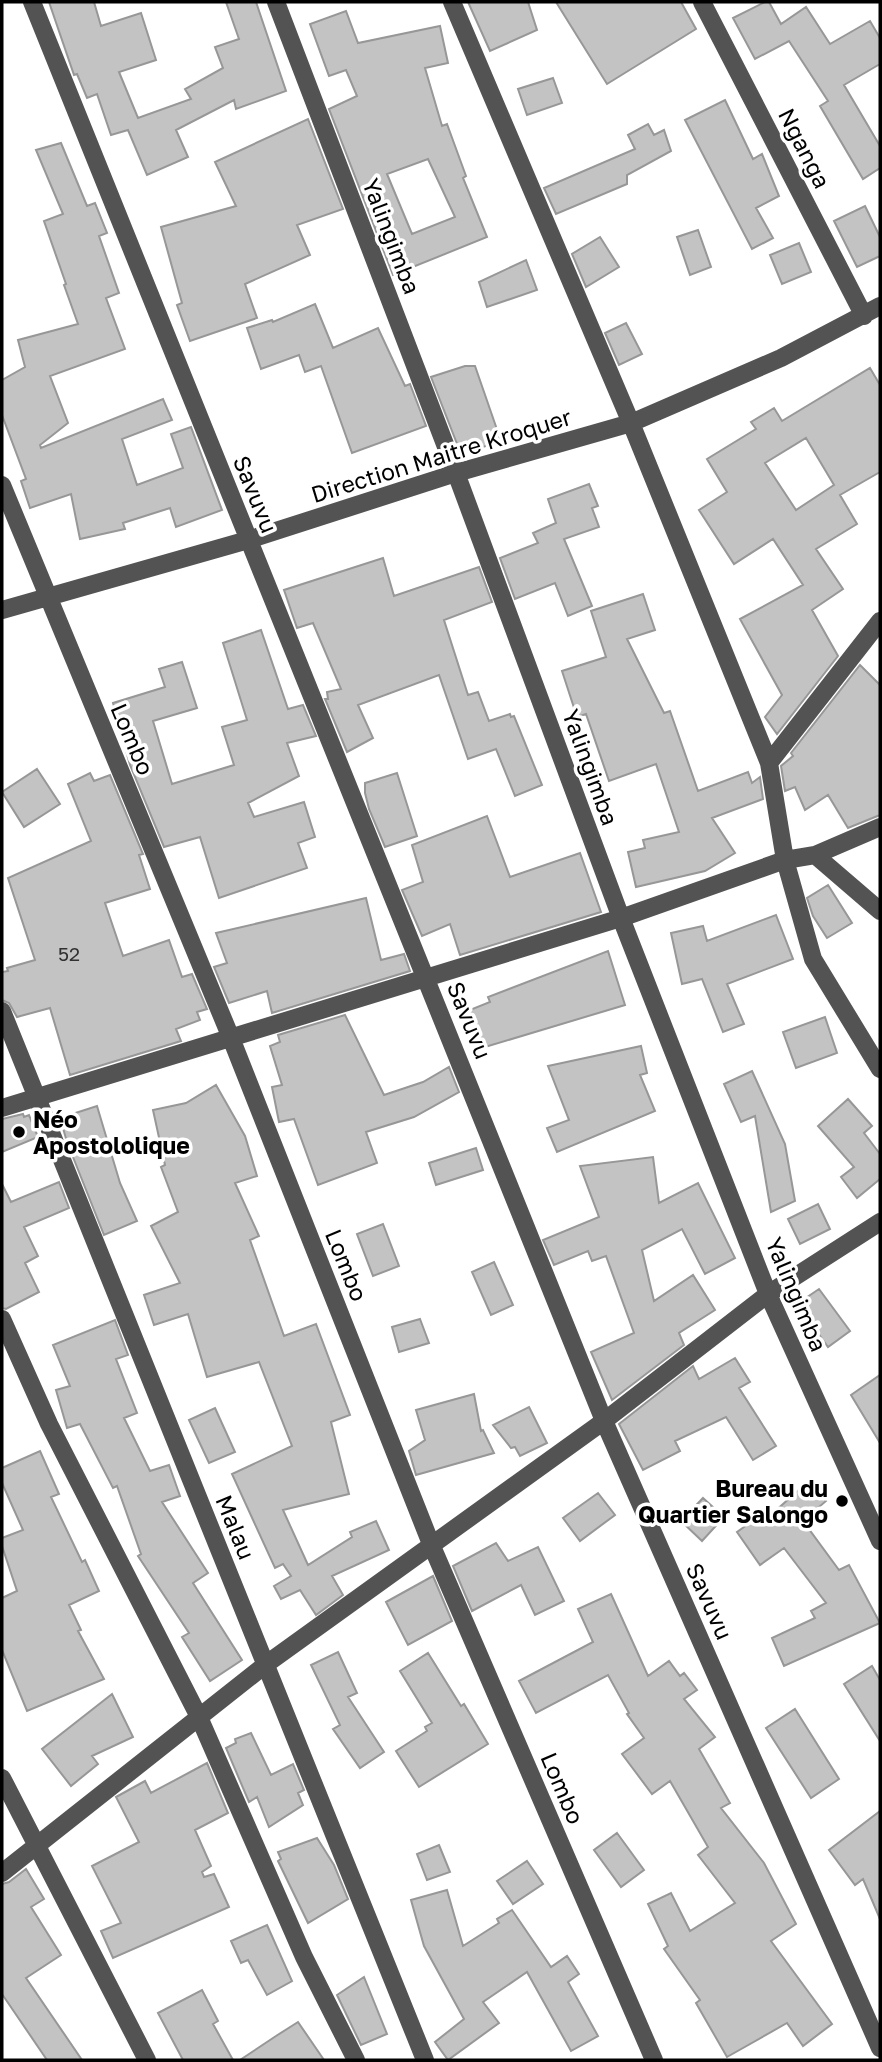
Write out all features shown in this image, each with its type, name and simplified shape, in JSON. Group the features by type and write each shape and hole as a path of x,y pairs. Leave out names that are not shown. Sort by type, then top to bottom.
{"street":[{"name":"Savuvu","path":"32,2 604,1421 880,2048"},
{"name":"Yalingimba","path":"276,2 456,473 621,918 768,1294 880,1541"},
{"path":"452,2 631,423 769,764 785,860 813,959 880,1069"},
{"name":"Nganga","path":"702,2 864,316"},
{"name":"Direction Maitre Kroquer","path":"2,610 248,540 456,473 631,423 781,358 880,306"},
{"name":"Lombo","path":"2,485 230,1038 431,1545 654,2060"},
{"path":"769,764 880,621"},
{"path":"2,1108 621,918 785,860 815,855 880,827"},
{"path":"815,855 880,911"},
{"name":"Malau","path":"2,1011 425,2060"},
{"path":"2,1872 265,1665 604,1421 768,1294 880,1222"},
{"path":"2,1319 48,1424 199,1717 304,1957 356,2060"},
{"path":"2,1778 147,2060"}],"building":[{"path":"49,2 94,2 101,26 141,13 156,60 119,72 138,118 191,99 185,89 223,68 215,47 239,39 226,2 256,2 286,91 236,109 234,100 176,130 188,157 147,175 128,130 111,135 97,94 87,98 77,74 74,75"},
{"path":"468,2 528,2 537,30 490,51"},
{"path":"556,2 681,2 696,29 607,84"},
{"path":"769,2 781,24 806,7 830,44 870,21 880,38 880,64 844,85 880,146 880,168 863,179 820,106 828,101 789,41 755,59 733,18"},
{"path":"346,11 358,43 440,26 448,63 425,68 442,126 447,124 466,176 463,178 487,237 393,275 329,109 357,96 346,70 329,76 310,24","holes":["428,159 455,217 412,234 387,174"]},
{"path":"553,78 562,103 527,115 518,89"},
{"path":"725,100 753,159 762,154 779,196 756,208 773,238 752,249 685,120"},
{"path":"308,119 343,209 297,225 310,255 245,284 257,318 190,341 177,305 182,303 161,227 236,206 215,162"},
{"path":"648,124 654,135 664,130 671,151 627,175 627,184 556,214 544,188 635,149 628,135"},
{"path":"61,143 87,206 95,203 107,233 99,236 119,293 106,298 125,349 50,376 68,423 40,445 41,448 163,399 172,420 122,439 137,485 183,468 171,434 191,427 222,510 176,527 170,508 123,523 125,529 80,539 71,494 30,508 21,481 26,479 2,415 2,380 25,367 18,340 78,324 44,221 63,214 36,150"},
{"path":"865,206 880,237 880,256 857,267 834,221"},
{"path":"698,230 711,267 690,275 677,237"},
{"path":"600,237 619,267 586,287 572,254"},
{"path":"799,243 811,272 782,284 770,255"},
{"path":"526,260 537,290 487,307 479,282"},
{"path":"315,304 333,348 378,328 405,386 410,384 426,426 352,453 321,366 305,372 299,355 261,369 247,328 272,320 273,322"},
{"path":"626,323 642,354 619,365 605,333"},
{"path":"465,366 475,366 501,441 461,454 431,377"},
{"path":"870,368 880,385 880,472 840,495 857,524 816,549 843,589 812,610 838,656 777,734 765,717 782,695 740,619 803,585 773,539 734,564 699,510 727,492 707,459 756,429 751,422 774,408 782,421","holes":["806,438 834,485 796,510 765,463"]},
{"path":"589,484 598,506 592,508 599,527 564,539 592,606 568,616 555,583 515,599 500,558 538,543 533,533 556,523 548,499"},
{"path":"383,558 394,596 479,567 492,602 444,620 468,695 478,692 489,721 510,714 511,717 514,716 542,785 515,796 496,749 468,759 439,675 358,705 373,738 347,752 325,699 328,699 327,692 341,689 313,623 297,628 284,590"},
{"path":"643,594 655,630 627,639 664,713 670,711 698,791 748,772 752,783 760,777 763,799 712,818 735,853 705,871 636,887 628,852 645,848 643,840 679,832 656,764 609,781 586,714 577,717 562,671 606,657 591,611"},
{"path":"261,630 288,709 303,705 316,736 287,743 299,776 248,803 254,817 304,802 315,837 298,843 307,868 219,898 200,837 164,847 130,765 113,703 165,687 159,669 182,662 197,708 153,721 172,784 234,765 222,727 247,720 223,643"},
{"path":"860,665 880,685 880,815 848,828 828,795 805,810 795,787 785,791 781,766 793,756 791,753"},
{"path":"37,769 60,804 24,827 2,792"},
{"path":"90,773 94,781 110,775 143,854 139,855 150,889 105,903 123,956 169,940 182,977 192,974 207,1009 197,1012 200,1020 176,1029 181,1041 70,1075 50,1008 17,1017 9,1003 2,1000 2,972 35,960 8,878 91,841 68,784"},
{"path":"397,773 417,836 385,847 369,809 365,783"},
{"path":"487,816 510,877 580,853 601,912 460,955 450,924 422,936 402,890 423,882 412,845"},
{"path":"828,885 852,923 827,938 813,916 807,898"},
{"path":"366,898 381,960 404,954 410,971 272,1013 267,991 229,1003 214,967 227,963 216,933"},
{"path":"776,915 793,959 727,984 744,1024 723,1032 702,979 682,984 671,933 703,926 707,941"},
{"path":"608,951 625,1005 475,1050 460,1014 490,1002 488,997"},
{"path":"345,1015 384,1095 423,1082 449,1067 459,1092 414,1117 366,1132 377,1163 318,1185 294,1119 279,1122 272,1087 282,1085 270,1046 280,1042 278,1035"},
{"path":"825,1017 837,1053 796,1068 783,1032"},
{"path":"641,1046 647,1073 640,1075 655,1111 557,1152 547,1128 569,1120 548,1066"},
{"path":"752,1071 785,1144 795,1201 771,1212 755,1116 741,1122 724,1084"},
{"path":"216,1085 245,1136 257,1176 235,1183 259,1236 250,1240 284,1336 316,1324 350,1415 331,1422 349,1494 283,1510 308,1565 352,1537 350,1532 376,1521 389,1550 332,1576 343,1595 316,1615 300,1590 281,1599 274,1586 291,1576 283,1564 275,1568 232,1474 292,1446 259,1362 207,1377 188,1314 154,1325 144,1295 180,1283 151,1226 178,1212 161,1167 165,1165 153,1110 186,1103"},
{"path":"848,1099 872,1126 864,1133 880,1154 880,1179 857,1198 841,1177 854,1167 818,1126"},
{"path":"97,1106 120,1183 137,1221 104,1235 60,1118"},
{"name":"Néo Apostololique","path":"23,1114 24,1117 29,1115 38,1137 2,1152 2,1119"},
{"path":"476,1148 483,1170 436,1185 429,1163"},
{"path":"653,1157 659,1203 698,1183 735,1258 705,1274 682,1229 642,1250 654,1301 693,1275 715,1310 679,1333 684,1345 612,1400 591,1352 634,1333 606,1256 592,1261 588,1251 554,1265 543,1240 599,1217 580,1166"},
{"path":"59,1182 69,1208 24,1227 38,1256 25,1263 39,1292 6,1309 2,1308 2,1184 11,1202"},
{"path":"818,1204 830,1229 800,1244 788,1219"},
{"path":"383,1224 399,1266 373,1276 357,1234"},
{"path":"494,1262 513,1305 491,1315 472,1272"},
{"path":"819,1289 850,1331 828,1347 797,1304"},
{"path":"420,1319 429,1343 399,1352 392,1327"},
{"path":"115,1320 128,1355 116,1359 137,1413 124,1418 150,1471 169,1465 180,1496 162,1502 208,1573 193,1583 242,1660 210,1681 182,1637 189,1633 138,1556 141,1554 117,1486 113,1488 80,1424 67,1428 56,1390 70,1386 53,1345"},
{"path":"735,1358 750,1382 739,1388 776,1446 753,1460 726,1417 675,1441 680,1451 643,1470 619,1424 693,1366 699,1379"},
{"path":"880,1375 880,1443 851,1395"},
{"path":"474,1394 481,1431 483,1430 494,1453 416,1475 409,1451 425,1440 416,1410"},
{"path":"529,1407 547,1443 520,1456 515,1447 511,1448 493,1425"},
{"path":"215,1408 235,1452 209,1463 189,1420"},
{"path":"40,1451 59,1494 51,1497 99,1591 69,1605 81,1630 78,1631 104,1679 27,1711 2,1650 2,1598 17,1591 2,1546 2,1538 23,1530 2,1483 2,1468"},
{"path":"809,1481 826,1501 803,1521 839,1570 849,1565 880,1623 784,1666 772,1638 815,1618 811,1611 826,1603 784,1548 760,1565 737,1532 761,1515 765,1520"},
{"path":"598,1493 615,1515 580,1541 563,1518"},
{"path":"703,1498 724,1517 702,1541 681,1521"},
{"path":"496,1543 508,1561 538,1547 564,1601 535,1615 521,1585 472,1611 453,1566"},
{"path":"433,1576 452,1621 408,1645 386,1602"},
{"path":"611,1594 648,1676 669,1661 680,1676 684,1673 697,1690 684,1699 715,1737 699,1749 730,1803 721,1808 764,1863 796,1924 771,1941 832,2024 803,2046 787,2023 727,2057 696,2003 700,2000 664,1949 668,1946 648,1904 671,1893 690,1931 735,1903 698,1855 708,1847 670,1781 652,1794 622,1754 644,1738 627,1714 629,1713 608,1675 536,1713 519,1681 593,1642 578,1609"},
{"path":"338,1652 357,1693 348,1697 384,1752 360,1768 333,1729 340,1725 311,1665"},
{"path":"428,1653 488,1744 419,1787 396,1751 427,1731 425,1727 432,1723 400,1671"},
{"path":"872,1666 880,1680 880,1741 844,1684"},
{"path":"112,1694 133,1737 92,1756 98,1764 71,1786 42,1749"},
{"path":"795,1709 839,1779 811,1798 766,1728"},
{"path":"251,1733 271,1775 293,1764 304,1790 298,1793 303,1805 269,1827 257,1797 249,1802 226,1748 236,1743 235,1739"},
{"path":"207,1763 228,1813 195,1830 211,1866 202,1872 204,1877 214,1874 229,1907 113,1958 101,1931 121,1923 92,1866 139,1842 116,1797 145,1781 151,1793"},
{"path":"880,1811 880,1919 863,1879 855,1885 829,1850"},
{"path":"617,1833 644,1870 621,1887 594,1850"},
{"path":"317,1838 334,1865 348,1899 308,1923 278,1861 281,1859 278,1852"},
{"path":"439,1845 450,1872 427,1880 417,1854"},
{"path":"527,1861 543,1884 513,1904 497,1881"},
{"path":"26,1869 44,1899 31,1907 61,1955 26,1978 82,2060 47,2060 2,1994 2,1884"},
{"path":"447,1890 463,1946 499,1923 497,1919 512,1910 551,1967 567,1956 579,1974 568,1982 598,2036 571,2051 527,1972 483,2002 499,2023 448,2060 435,2042 464,2019 424,1946 411,1900"},
{"path":"267,1925 292,1981 267,1995 248,1960 241,1963 231,1941"},
{"path":"364,1977 387,2034 361,2045 337,1995"},
{"path":"202,1990 218,2021 213,2024 233,2060 183,2060 158,2013"},
{"path":"298,2022 324,2060 240,2060 276,2036"}],"place":[{"name":"Néo Apostololique","path":"19,1132"},
{"name":"Bureau du Quartier Salongo","path":"842,1501"}]}
